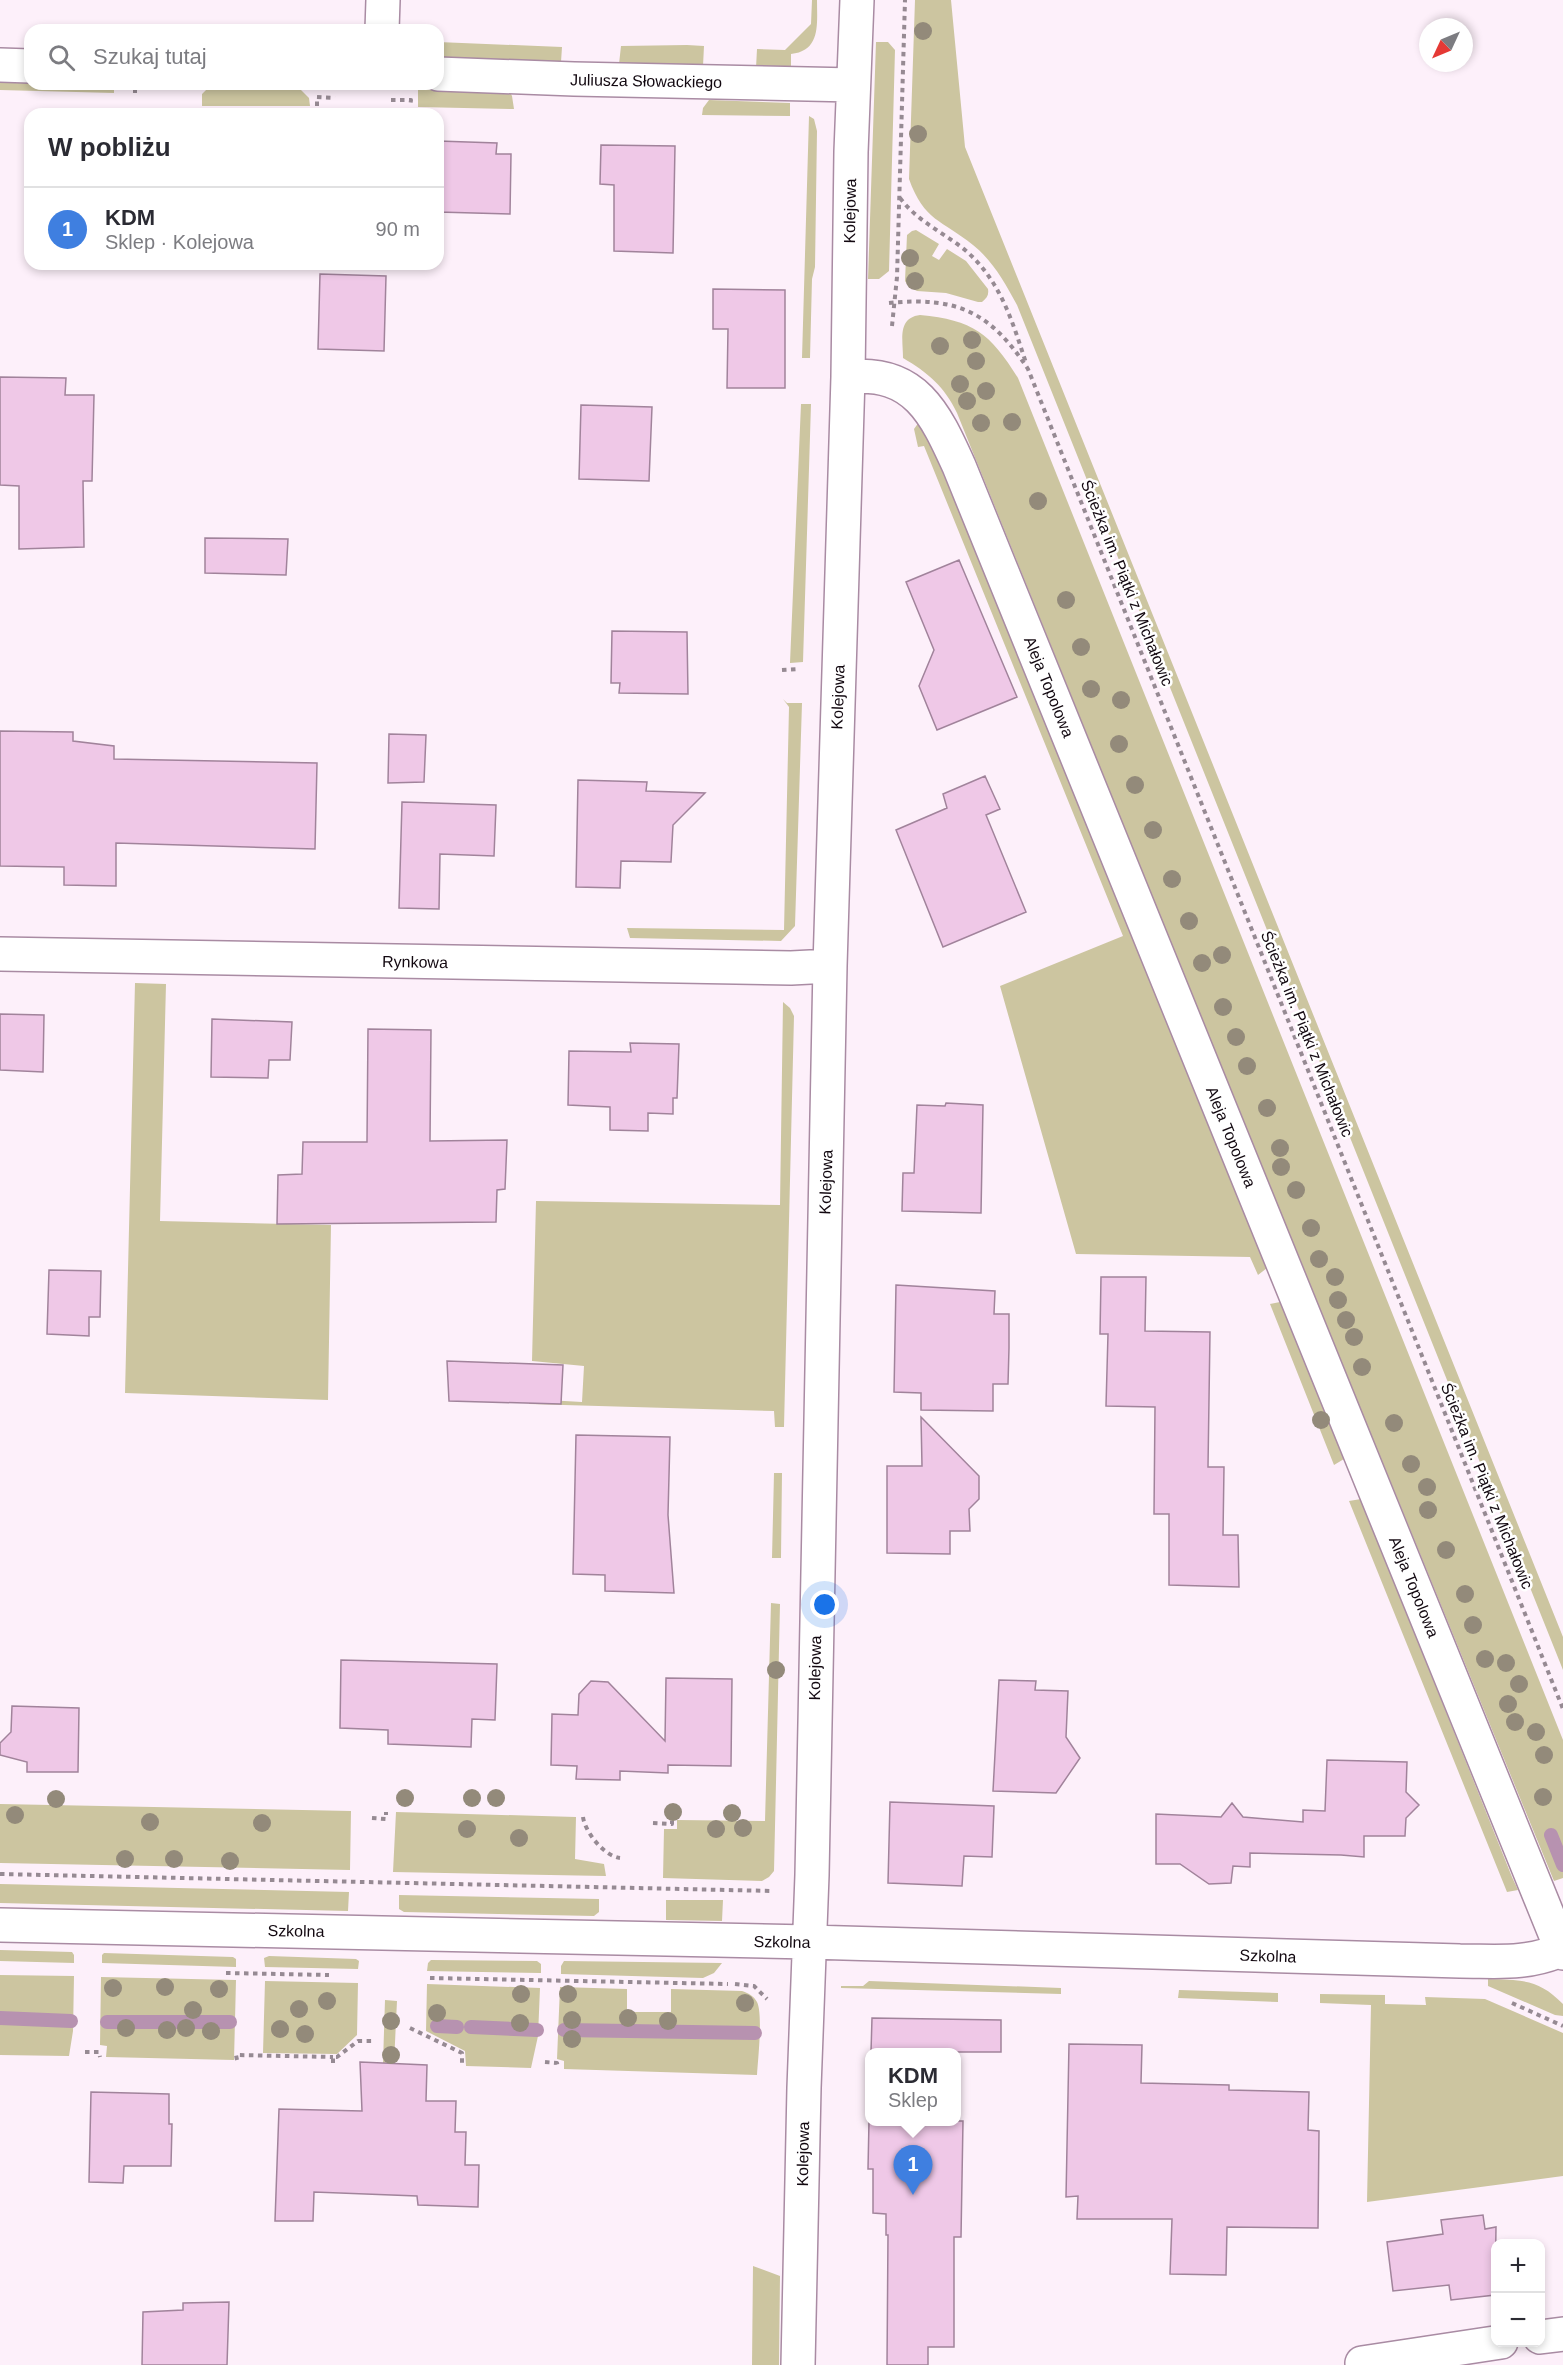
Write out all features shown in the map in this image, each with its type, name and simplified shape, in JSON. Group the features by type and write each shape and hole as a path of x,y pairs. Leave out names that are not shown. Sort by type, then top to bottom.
{"street":[{"path":"382,24 383,0"},
{"name":"Kolejowa","path":"798,2365 830,966 857,0"},
{"path":"0,66 24,66"},
{"name":"Juliusza Słowackiego","path":"444,74 853,85"},
{"name":"Aleja Topolowa","path":"848,377 875,376 905,386 929,408 950,446 1562,1952"},
{"name":"Rynkowa","path":"0,954 743,967 830,966"},
{"name":"Szkolna","path":"0,1925 809,1942 1524,1962 1562,1952"},
{"path":"1545,2336 1563,2334"},
{"path":"1362,2362 1491,2344"}],"path":[{"name":"Ścieżka im. Piątki z Michałowic","path":"905,0 900,198 894,303 925,302 967,310 986,320 1002,333 1028,369"},
{"path":"317,106 317,97 335,98"},
{"path":"391,100 411,100 410,107"},
{"name":"Ścieżka im. Piątki z Michałowic","path":"900,198 915,216 964,249 985,270 1003,297 1028,369 1563,1709"},
{"path":"372,1818 386,1818 386,1812"},
{"path":"583,1817 588,1831 603,1848 615,1858 620,1858"},
{"path":"653,1823 672,1824 672,1819"},
{"path":"0,1874 783,1891"},
{"path":"701,1983 731,1983"},
{"path":"410,2028 462,2053 462,2066"},
{"path":"237,2060 236,2055 333,2060 358,2041 372,2041"},
{"path":"85,2052 99,2052 100,2057"},
{"path":"545,2062 557,2063 558,2068"}],"shaded area":[{"path":"812,0 817,0 815,35 808,48 791,54 791,69 756,68 757,49 785,50 811,24"},
{"path":"915,0 951,0 965,147 1563,1637 1563,1670 1017,305 987,258 928,212 921,204 909,179"},
{"path":"444,42 562,47 561,62 444,59"},
{"path":"876,42 888,42 895,50 889,271 879,279 868,279"},
{"path":"621,46 704,46 703,66 619,64"},
{"path":"0,81 24,81 24,90 114,90 114,93 0,90"},
{"path":"444,87 508,88 514,109 418,107 418,90 444,90"},
{"path":"206,90 301,90 309,98 310,106 202,106 202,94"},
{"path":"709,100 790,103 790,116 702,115 703,108"},
{"path":"809,116 814,119 817,131 815,267 812,279 810,358 802,358"},
{"path":"916,230 939,244 932,256 939,260 947,249 966,261 988,289 988,295 982,302 946,293 917,291 909,287 905,281 907,235"},
{"path":"920,315 954,321 978,332 998,350 1018,378 1563,1740 1563,1878 1554,1881 1253,1146 957,413 947,395 934,381 903,358 902,337 905,325 908,320"},
{"path":"801,404 811,404 803,662 790,663"},
{"path":"919,422 930,442 1032,687 1267,1268 1258,1275 1250,1257 1076,1254 1000,986 1123,936 924,446 918,447 914,429"},
{"path":"783,699 787,703 802,703 795,926 781,941 630,938 627,928 784,930 789,707"},
{"path":"135,983 166,984 160,1221 331,1225 328,1400 125,1393"},
{"path":"783,1002 794,1016 784,1427 775,1427 774,1411 529,1404 529,1399 582,1402 584,1366 532,1361 536,1201 780,1205"},
{"path":"1280,1302 1344,1459 1334,1465 1270,1304"},
{"path":"774,1473 782,1473 781,1558 772,1558"},
{"path":"1361,1499 1518,1890 1507,1892 1349,1501"},
{"path":"771,1603 780,1604 774,1871 762,1881 663,1878 664,1829 677,1829 677,1820 765,1821"},
{"path":"0,1804 351,1811 350,1870 0,1863"},
{"path":"396,1812 576,1817 575,1859 604,1864 606,1876 393,1872"},
{"path":"0,1884 349,1892 348,1911 0,1903"},
{"path":"399,1895 599,1899 599,1912 594,1916 404,1912 399,1909"},
{"path":"666,1900 723,1900 722,1921 666,1920"},
{"path":"0,1950 72,1952 74,1963 0,1961"},
{"path":"104,1953 233,1957 236,1959 236,1967 102,1963"},
{"path":"269,1956 356,1959 359,1961 358,1969 265,1967 264,1958"},
{"path":"431,1960 537,1961 541,1964 541,1973 427,1971"},
{"path":"564,1961 722,1963 714,1973 703,1978 561,1974"},
{"path":"0,1975 74,1976 73,2031 69,2056 0,2055"},
{"path":"101,1977 236,1980 234,2060 106,2057 107,2046 100,2045"},
{"path":"1488,1979 1529,1982 1537,1985 1563,2004 1563,2016 1555,2015 1488,1986"},
{"path":"265,1981 358,1983 357,2035 337,2054 263,2053"},
{"path":"869,1981 1061,1988 1061,1994 841,1988 841,1986 863,1986"},
{"path":"427,1984 540,1988 538,2036 531,2068 466,2066 465,2051 426,2031"},
{"path":"560,1987 627,1989 627,2012 671,2012 671,1989 742,1991 753,1996 759,2008 760,2037 757,2075 564,2069 564,2061 557,2059"},
{"path":"1179,1990 1278,1993 1278,2002 1178,1998"},
{"path":"1320,1994 1385,1995 1385,2004 1426,2005 1425,1997 1485,1999 1563,2033 1563,2176 1367,2202 1371,2005 1320,2003"},
{"path":"385,2000 397,2001 394,2063 383,2063"},
{"path":"753,2266 780,2276 779,2365 752,2365"}],"building":[{"path":"444,141 497,143 496,154 511,154 510,214 444,212"},
{"path":"601,145 675,146 673,253 614,251 614,185 600,184"},
{"path":"320,274 386,276 384,351 318,349"},
{"path":"713,289 785,290 785,388 727,388 728,329 713,329"},
{"path":"0,377 66,378 65,395 94,395 92,481 83,481 84,547 19,549 19,486 0,485"},
{"path":"581,405 652,407 649,481 579,479"},
{"path":"205,538 288,539 286,575 205,573"},
{"path":"959,560 1017,697 937,730 919,686 934,650 906,582"},
{"path":"612,631 687,632 688,694 619,693 620,683 611,683"},
{"path":"0,731 73,732 73,741 114,746 114,759 317,763 315,849 116,843 116,886 64,885 64,867 0,866"},
{"path":"389,734 426,735 424,782 388,783"},
{"path":"985,776 1000,809 986,815 1026,912 943,947 896,830 947,808 943,794"},
{"path":"578,780 647,782 646,791 705,793 673,825 671,862 621,861 620,888 576,887"},
{"path":"402,802 496,805 494,856 440,854 439,909 399,908"},
{"path":"0,1014 44,1015 43,1072 0,1070"},
{"path":"212,1019 292,1022 290,1060 269,1060 268,1078 211,1077"},
{"path":"368,1029 431,1030 430,1141 507,1140 505,1189 497,1190 496,1222 277,1224 278,1175 302,1174 303,1142 367,1142"},
{"path":"630,1043 679,1044 677,1098 673,1098 673,1114 648,1113 648,1131 610,1130 610,1107 568,1105 569,1051 631,1052"},
{"path":"946,1103 983,1105 981,1213 902,1211 903,1173 914,1173 917,1105 945,1106"},
{"path":"49,1270 101,1271 100,1317 89,1317 89,1336 47,1334"},
{"path":"1101,1277 1146,1277 1145,1331 1210,1332 1208,1467 1224,1467 1223,1535 1238,1535 1239,1587 1169,1585 1169,1514 1154,1514 1155,1407 1106,1406 1108,1334 1100,1334"},
{"path":"896,1285 995,1291 994,1314 1009,1314 1009,1348 1008,1384 993,1384 993,1411 921,1410 921,1393 894,1392"},
{"path":"447,1361 563,1365 561,1404 449,1401"},
{"path":"921,1417 979,1476 979,1499 969,1509 970,1531 950,1531 950,1554 887,1553 887,1466 922,1466"},
{"path":"576,1435 670,1437 668,1515 674,1593 605,1591 605,1575 573,1574"},
{"path":"341,1660 497,1664 495,1720 472,1719 471,1747 388,1744 388,1730 340,1728"},
{"path":"666,1678 732,1679 731,1766 668,1765 668,1773 620,1771 620,1780 576,1779 577,1766 551,1765 552,1714 578,1715 579,1694 591,1681 608,1682 665,1741"},
{"path":"999,1680 1036,1681 1035,1690 1068,1691 1066,1737 1080,1758 1056,1793 993,1791"},
{"path":"12,1706 79,1708 78,1772 27,1772 27,1762 0,1755 0,1743 11,1732"},
{"path":"1327,1760 1407,1762 1406,1792 1419,1805 1406,1818 1405,1836 1364,1836 1364,1857 1250,1853 1250,1867 1233,1866 1231,1883 1209,1884 1180,1864 1156,1864 1156,1814 1221,1817 1232,1803 1243,1817 1303,1822 1303,1810 1325,1811"},
{"path":"890,1802 994,1806 992,1857 964,1856 962,1886 888,1883"},
{"path":"872,2018 1001,2020 1001,2052 961,2052 961,2048 871,2048"},
{"path":"1069,2044 1142,2045 1141,2083 1229,2085 1229,2090 1309,2092 1308,2130 1319,2131 1318,2228 1227,2227 1226,2275 1170,2274 1172,2219 1077,2219 1078,2196 1066,2197"},
{"path":"360,2062 427,2065 426,2101 456,2101 455,2132 466,2132 465,2165 479,2165 478,2207 418,2205 417,2196 314,2192 313,2221 275,2221 279,2109 362,2111"},
{"path":"91,2092 169,2094 169,2124 172,2124 171,2166 124,2166 123,2183 89,2182"},
{"path":"961,2121 963,2121 961,2237 954,2237 954,2347 928,2347 928,2365 887,2365 888,2235 886,2235 886,2214 873,2213 873,2169 868,2169 869,2126 961,2126"},
{"path":"1483,2215 1485,2229 1496,2227 1496,2239 1491,2239 1491,2295 1451,2300 1449,2285 1393,2291 1387,2242 1443,2234 1441,2220"},
{"path":"229,2302 227,2365 142,2365 143,2312 183,2310 183,2303"}],"waterway":[{"path":"1551,1835 1563,1865"},
{"path":"0,2018 71,2021"},
{"path":"107,2022 230,2022"},
{"path":"437,2026 457,2027"},
{"path":"471,2027 537,2030"},
{"path":"564,2030 755,2033"}],"place":[{"name":"KDM","path":"913,2195"}]}
